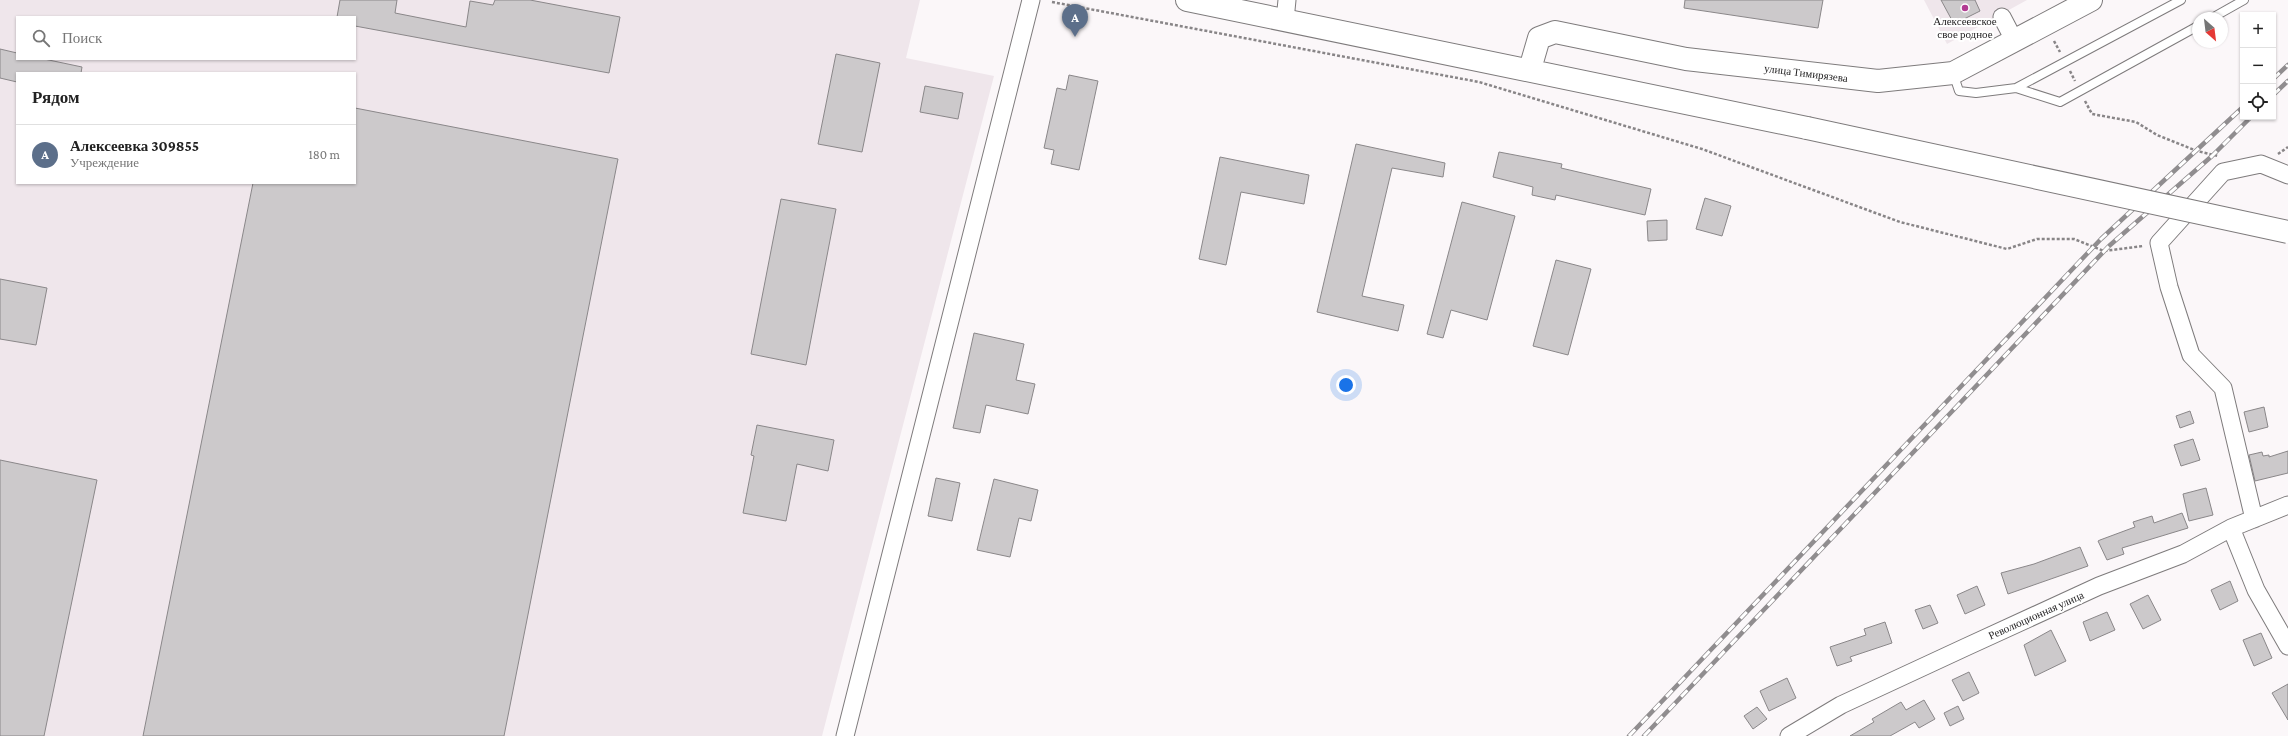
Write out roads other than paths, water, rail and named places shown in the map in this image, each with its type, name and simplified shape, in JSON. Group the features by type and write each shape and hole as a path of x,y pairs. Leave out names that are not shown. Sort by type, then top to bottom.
{"main road":[{"path":"1187,0 1286,10 1530,69 2288,232"},
{"name":"улица Тимирязева","path":"1530,69 1539,38 1556,32 1686,59 1878,81 1953,72 2091,0"}],"street":[{"path":"845,736 1031,0"},
{"path":"2002,17 2014,40"},
{"path":"2254,520 2223,388 2191,355 2169,287 2159,243 2223,172 2261,164 2288,175"},
{"name":"Революционная улица","path":"1789,736 1841,705 1896,679 2099,586 2183,554 2231,528 2288,506"},
{"path":"2231,528 2256,590 2288,646"}],"lane":[{"path":"1953,72 1959,91 1976,93 2016,88 2181,0"},
{"path":"2223,12 2244,0"},
{"path":"2016,88 2060,102 2192,29"}],"railway":[{"path":"2276,76 2288,65"},
{"path":"2276,92 2288,81"},
{"path":"1629,736 2101,239 2240,110"},
{"path":"1644,736 2109,246 2212,156 2248,120"}],"place":[{"name":"Алексеевское свое родное","path":"1965,8"},
{"name":"Алексеевка 309855","path":"1075,37"}]}
